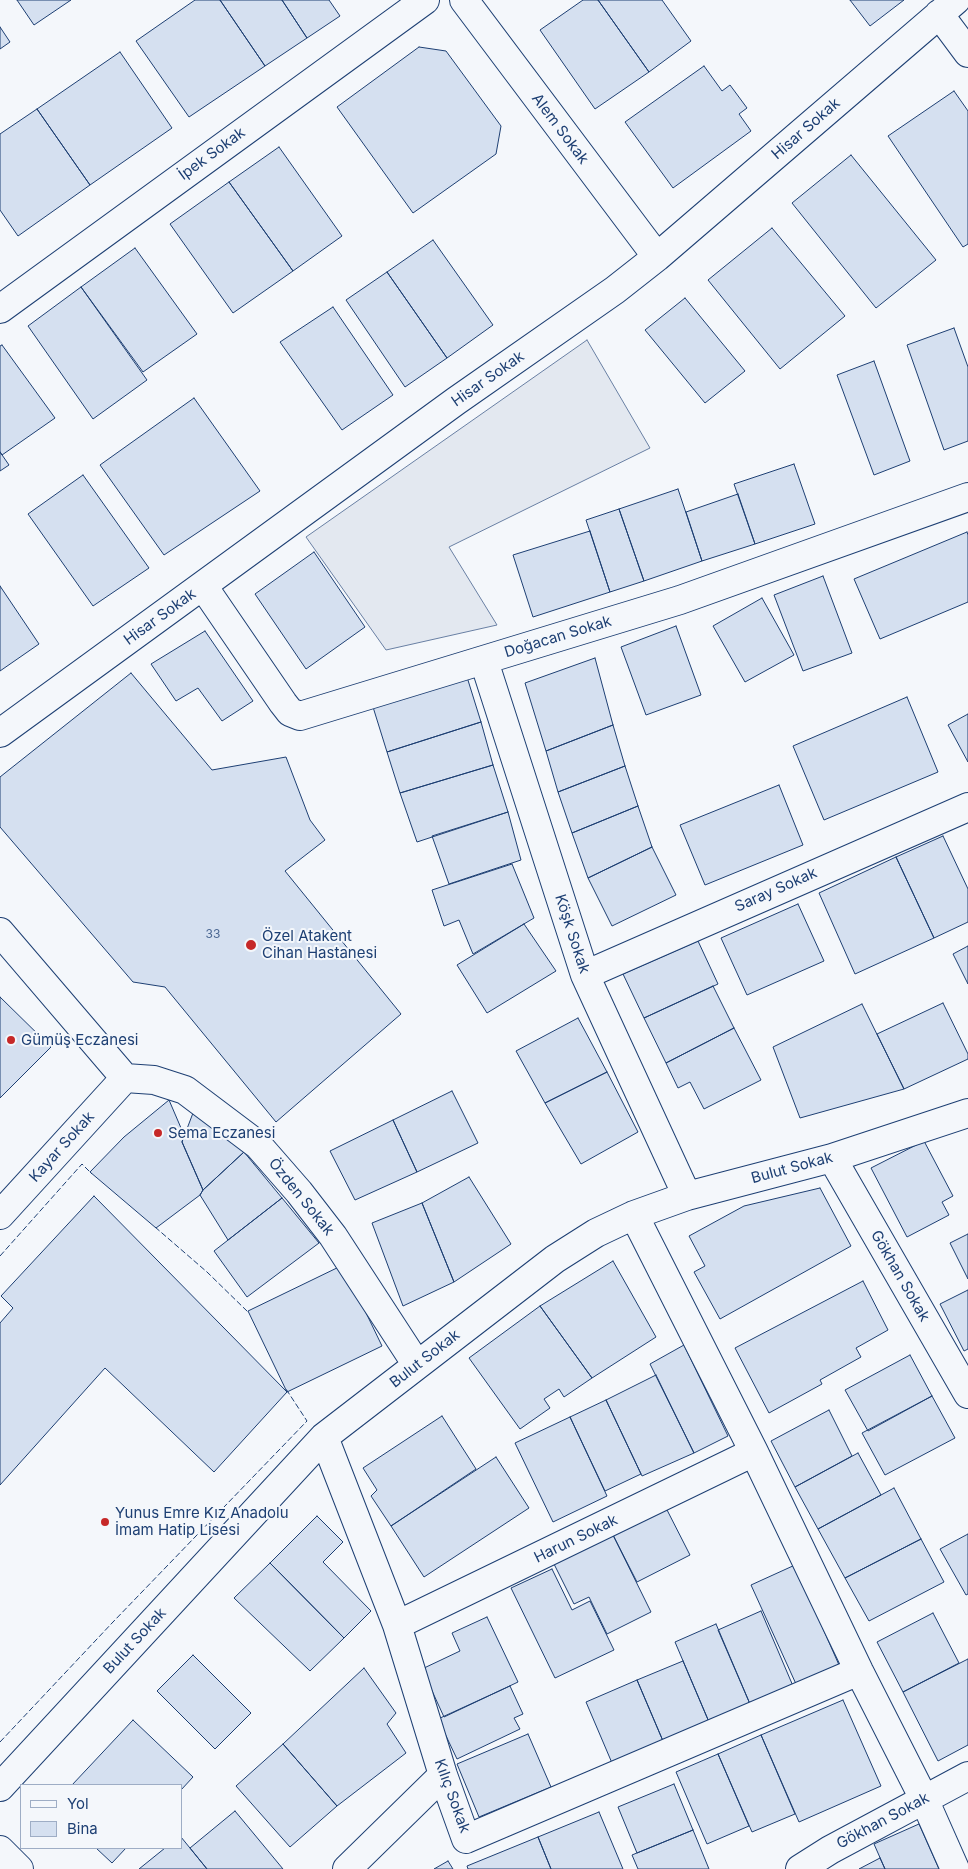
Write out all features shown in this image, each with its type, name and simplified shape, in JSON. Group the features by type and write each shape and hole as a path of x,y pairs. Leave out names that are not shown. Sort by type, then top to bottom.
{"street":[{"name":"İpek Sokak","path":"0,309 425,0"},
{"name":"Alem Sokak","path":"464,0 657,257"},
{"name":"Hisar Sokak","path":"0,733 456,401 615,290 657,257 948,7"},
{"path":"948,7 968,53"},
{"name":"Doğacan Sokak","path":"203,586 283,703 290,712 300,716 680,600 968,497"},
{"name":"Köşk Sokak","path":"484,660 584,975 687,1196"},
{"name":"Saray Sokak","path":"584,975 968,808"},
{"path":"0,932 125,1078"},
{"name":"Kayar Sokak","path":"0,1215 125,1078"},
{"name":"Özden Sokak","path":"125,1078 154,1080 185,1090 258,1145 333,1236 417,1365"},
{"name":"Bulut Sokak","path":"0,1788 324,1437 555,1259 596,1233 687,1196 832,1158 968,1113"},
{"name":"Gökhan Sokak","path":"832,1158 968,1394"},
{"path":"634,1216 754,1452 859,1671 924,1799 955,1869"},
{"name":"Kılıç Sokak","path":"324,1437 397,1625 443,1775 466,1839 859,1671"},
{"name":"Harun Sokak","path":"397,1625 754,1452"},
{"path":"347,1869 443,1775"},
{"name":"Gökhan Sokak","path":"800,1869 830,1850 968,1776"},
{"path":"0,1850 19,1869"}],"shaded area":[{"path":"587,340 650,448 449,547 497,625 386,650 306,537"}],"building":[{"path":"17,0 71,0 34,25"},
{"path":"195,0 220,0 265,66 189,117 136,41"},
{"path":"220,0 282,0 307,38 265,66"},
{"path":"282,0 329,0 340,16 307,38"},
{"path":"583,0 598,0 649,72 595,109 540,30"},
{"path":"598,0 662,0 691,41 649,72"},
{"path":"850,0 904,0 870,26"},
{"path":"0,27 10,42 0,49"},
{"path":"419,47 446,51 501,126 496,154 413,213 337,107"},
{"path":"120,52 172,128 90,185 37,109"},
{"path":"704,66 722,91 730,85 747,108 739,114 751,131 673,188 625,122"},
{"path":"954,91 968,111 968,244 963,247 888,136"},
{"path":"37,109 90,185 18,236 0,210 0,134"},
{"path":"279,147 342,236 293,271 229,182"},
{"path":"851,155 936,260 876,308 792,203"},
{"path":"229,182 293,271 233,313 170,224"},
{"path":"772,228 845,316 780,369 708,280"},
{"path":"433,240 493,325 447,358 387,272"},
{"path":"135,248 197,334 143,372 81,287"},
{"path":"387,272 447,358 405,387 346,300"},
{"path":"81,287 147,380 93,419 28,326"},
{"path":"685,298 745,371 705,403 645,330"},
{"path":"333,307 393,395 342,430 280,342"},
{"path":"954,328 968,367 968,441 944,450 907,345"},
{"path":"2,345 55,418 2,455 0,452 0,346"},
{"path":"874,361 910,461 874,475 837,375"},
{"path":"194,398 260,491 164,555 100,465"},
{"path":"0,452 9,465 0,471"},
{"path":"794,464 815,524 755,544 734,484"},
{"path":"83,475 149,568 93,606 28,514"},
{"path":"678,489 702,561 644,581 619,509"},
{"path":"738,494 755,544 702,561 686,512"},
{"path":"619,509 644,581 610,592 586,520"},
{"path":"590,531 610,592 533,617 513,555"},
{"path":"967,532 968,602 880,639 854,579"},
{"path":"314,552 365,627 306,669 255,594"},
{"path":"823,576 852,653 803,671 774,595"},
{"path":"0,586 39,644 0,671"},
{"path":"762,598 794,655 745,682 713,626"},
{"path":"676,626 701,695 646,715 621,647"},
{"path":"205,631 253,701 222,721 198,688 176,701 151,664"},
{"path":"595,658 613,725 546,751 525,683"},
{"path":"131,673 212,770 286,757 310,820 325,840 285,871 401,1014 276,1122 165,987 133,982 0,827 0,777"},
{"path":"467,677 481,722 387,752 373,707"},
{"path":"907,697 938,772 824,820 793,746"},
{"path":"968,714 968,762 948,725"},
{"path":"481,722 493,765 400,793 387,752"},
{"path":"613,725 625,766 558,792 546,751"},
{"path":"493,765 508,812 417,842 400,793"},
{"path":"625,766 638,806 572,833 558,792"},
{"path":"779,785 803,845 705,885 680,825"},
{"path":"638,806 652,847 588,878 572,833"},
{"path":"508,812 521,860 449,884 432,836"},
{"path":"943,836 968,889 968,922 934,938 896,857"},
{"path":"652,847 676,895 612,926 588,878"},
{"path":"896,857 934,938 855,974 819,893"},
{"path":"512,864 534,918 473,954 459,920 444,926 432,890"},
{"path":"798,904 824,961 747,995 721,938"},
{"path":"524,924 556,971 487,1013 457,965"},
{"path":"698,941 718,984 644,1018 623,974"},
{"path":"968,946 968,984 953,954"},
{"path":"713,986 734,1028 666,1063 644,1018"},
{"path":"0,997 51,1047 0,1098"},
{"path":"943,1003 968,1054 968,1059 904,1089 877,1034"},
{"path":"862,1004 904,1089 800,1118 773,1047"},
{"path":"578,1018 607,1072 545,1103 516,1051"},
{"path":"734,1028 761,1080 704,1109 690,1082 678,1088 666,1063"},
{"path":"607,1072 638,1132 581,1164 545,1103"},
{"path":"452,1091 478,1143 417,1172 393,1120"},
{"path":"169,1100 184,1135 182,1142 203,1190 200,1195 156,1228 90,1172 124,1137"},
{"path":"193,1113 244,1152 203,1190 182,1142"},
{"path":"393,1120 417,1172 355,1200 330,1151"},
{"path":"924,1141 953,1196 942,1202 949,1215 907,1237 871,1168"},
{"path":"244,1152 282,1198 228,1240 200,1195"},
{"path":"469,1177 511,1244 454,1282 422,1203"},
{"path":"820,1188 851,1246 720,1319 694,1272 705,1266 689,1236 744,1206"},
{"path":"94,1196 287,1392 214,1472 105,1368 0,1485 0,1323 13,1308 1,1296"},
{"path":"282,1198 319,1243 247,1297 214,1251"},
{"path":"422,1203 454,1282 403,1306 372,1223"},
{"path":"968,1234 968,1279 950,1243"},
{"path":"613,1261 656,1337 592,1378 540,1306"},
{"path":"343,1265 382,1346 287,1392 248,1311"},
{"path":"863,1281 888,1330 856,1348 861,1357 820,1380 822,1384 769,1413 735,1348"},
{"path":"968,1290 968,1349 964,1351 940,1304"},
{"path":"540,1306 592,1378 564,1397 559,1389 544,1399 550,1408 520,1429 469,1358"},
{"path":"684,1345 728,1436 694,1453 650,1364"},
{"path":"910,1355 932,1396 868,1431 845,1390"},
{"path":"656,1375 694,1453 642,1476 606,1400"},
{"path":"932,1396 955,1438 885,1475 862,1433"},
{"path":"606,1400 641,1474 605,1491 570,1417"},
{"path":"829,1410 852,1456 795,1487 771,1441"},
{"path":"442,1416 476,1469 391,1526 371,1496 377,1490 363,1468"},
{"path":"570,1417 607,1496 553,1522 515,1443"},
{"path":"858,1453 881,1495 818,1529 795,1487"},
{"path":"496,1457 529,1508 424,1577 391,1526"},
{"path":"894,1488 921,1539 845,1578 818,1529"},
{"path":"664,1504 690,1555 637,1582 611,1531"},
{"path":"317,1516 343,1542 323,1562 371,1611 344,1638 270,1563"},
{"path":"611,1531 651,1612 607,1634 589,1597 574,1604 552,1560"},
{"path":"968,1534 968,1594 966,1595 940,1549"},
{"path":"921,1539 944,1582 869,1621 845,1578"},
{"path":"270,1563 344,1638 310,1671 234,1598"},
{"path":"795,1565 839,1665 796,1684 751,1585"},
{"path":"552,1569 572,1610 590,1601 614,1650 555,1678 511,1588"},
{"path":"761,1611 793,1686 750,1704 718,1630"},
{"path":"933,1613 959,1663 903,1692 877,1642"},
{"path":"487,1617 518,1682 444,1717 422,1669 460,1651 452,1633"},
{"path":"716,1624 750,1704 709,1722 675,1642"},
{"path":"193,1655 251,1713 215,1749 157,1691"},
{"path":"968,1659 968,1745 938,1761 903,1692"},
{"path":"683,1661 709,1722 663,1741 637,1680"},
{"path":"364,1668 396,1713 387,1724 406,1753 337,1806 283,1744"},
{"path":"637,1680 663,1741 612,1763 586,1702"},
{"path":"510,1686 523,1714 514,1718 520,1729 457,1759 438,1719"},
{"path":"843,1700 881,1786 799,1822 761,1735"},
{"path":"133,1720 193,1777 182,1789 182,1784 73,1784"},
{"path":"528,1734 551,1787 479,1817 457,1764"},
{"path":"761,1735 795,1814 752,1832 718,1754"},
{"path":"283,1744 337,1806 290,1847 236,1786"},
{"path":"718,1754 749,1826 707,1844 676,1772"},
{"path":"674,1784 693,1830 637,1853 618,1807"},
{"path":"235,1811 283,1869 207,1869 190,1848"},
{"path":"599,1812 623,1869 551,1869 538,1837"},
{"path":"919,1824 939,1869 885,1869 874,1844"},
{"path":"693,1830 709,1869 638,1869 632,1855"},
{"path":"538,1837 551,1869 468,1869 467,1866"},
{"path":"182,1838 207,1869 139,1869 164,1849 182,1849"},
{"path":"97,1849 125,1849 112,1863"},
{"path":"880,1858 885,1869 859,1869"},
{"path":"448,1861 453,1869 434,1869"}],"fence":[{"path":"0,1256 82,1164 92,1174"},
{"path":"155,1227 207,1272 249,1313"},
{"path":"0,1742 307,1421 286,1389"}],"place":[{"name":"Özel Atakent Cihan Hastanesi","path":"251,945"},
{"name":"Gümüş Eczanesi","path":"11,1040"},
{"name":"Sema Eczanesi","path":"158,1133"},
{"name":"Yunus Emre Kız Anadolu İmam Hatip Lisesi","path":"105,1522"}]}
